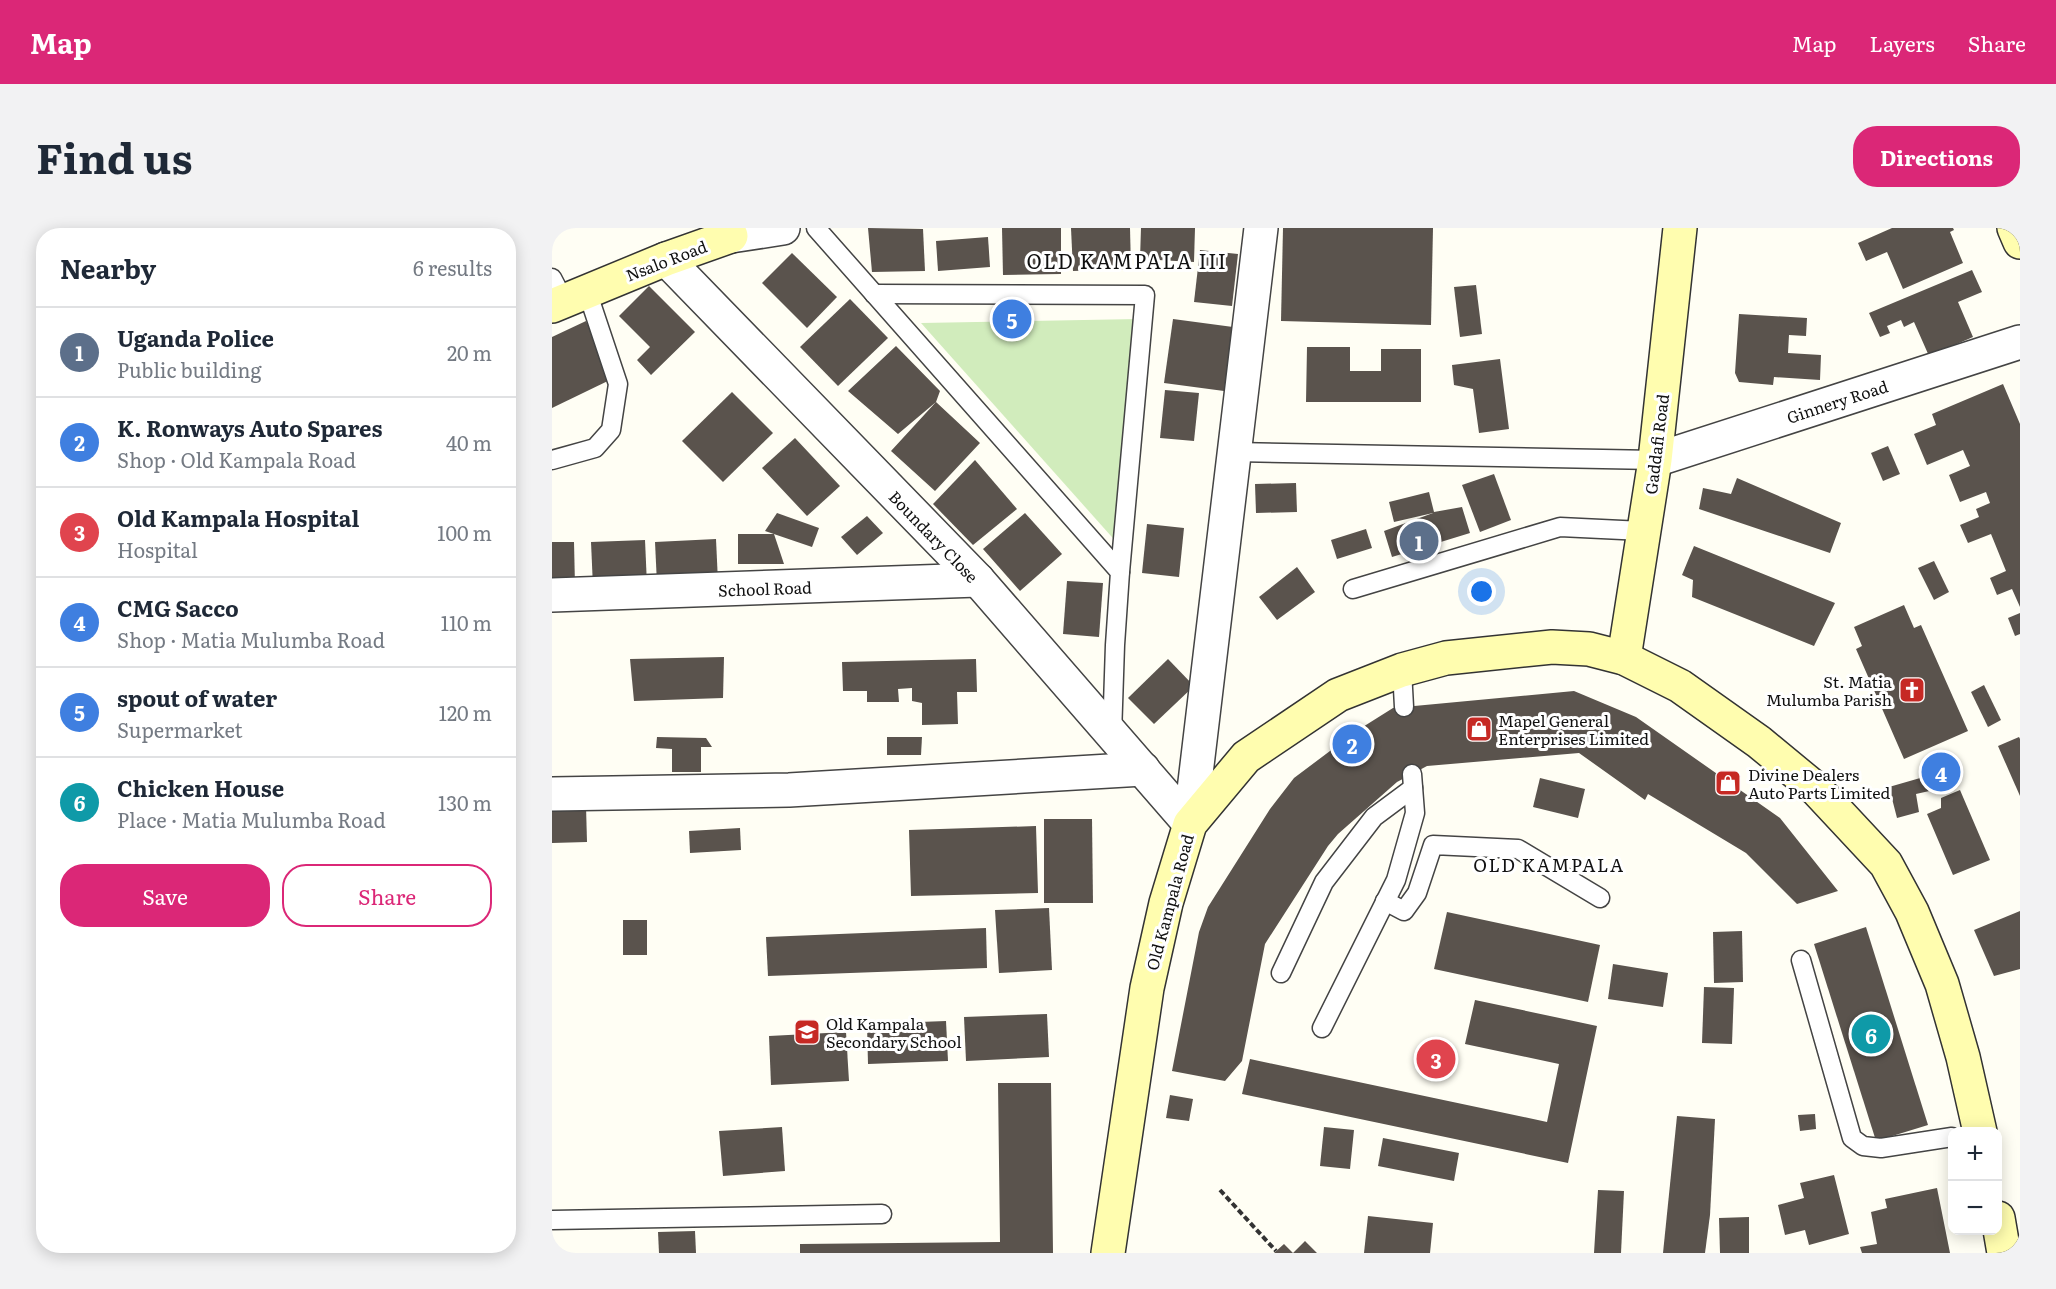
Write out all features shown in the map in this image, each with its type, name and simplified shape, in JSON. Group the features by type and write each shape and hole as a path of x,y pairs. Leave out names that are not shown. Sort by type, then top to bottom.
{"street":[{"name":"Nsalo Road","path":"564,294 666,259 729,232 783,228"},
{"path":"1190,824 1262,228"},
{"name":"Gaddafi Road","path":"1624,658 1655,460 1680,228"},
{"path":"2014,228 2020,242"},
{"name":"Boundary Close","path":"666,259 978,580 1190,824"},
{"name":"Ginnery Road","path":"1655,460 2020,342"},
{"name":"School Road","path":"552,595 978,580"},
{"name":"Old Kampala Road","path":"1108,1253 1147,988 1166,903 1190,824 1246,758 1338,695 1402,670 1446,658 1552,647 1589,649 1624,658 1680,686 1759,742 1816,789 1886,864 1912,912 1942,984 1963,1057 1979,1127"},
{"path":"552,794 789,790 1143,769"},
{"path":"2001,1235 2004,1253"}],"lane":[{"path":"816,228 1120,572"},
{"path":"552,460 595,448 610,430 618,384 564,294"},
{"path":"874,294 1145,295 1120,572 1112,735"},
{"path":"1235,452 1655,460"},
{"path":"1353,589 1560,527 1643,531"},
{"path":"1402,670 1404,707"},
{"path":"1281,973 1324,882 1374,817 1412,781 1415,813 1396,880 1322,1028"},
{"path":"1385,901 1404,911 1417,893 1433,845 1518,849 1600,898"},
{"path":"1801,960 1852,1138 1863,1146 1881,1148 1948,1138"},
{"path":"552,1220 882,1214"}],"path":[{"path":"1220,1190 1276,1251"}],"green space":[{"path":"1138,319 1119,545 921,323"}],"building":[{"path":"868,228 923,229 925,271 872,272"},
{"path":"1002,228 1061,228 1061,274 1003,275"},
{"path":"1071,228 1130,228 1131,269 1073,271"},
{"path":"1141,228 1195,228 1194,262 1140,259"},
{"path":"1283,228 1433,228 1431,325 1281,321"},
{"path":"1892,228 1953,228 1954,230 1950,232 1963,263 1903,289 1887,252 1866,261 1858,243"},
{"path":"988,237 990,267 938,271 936,241"},
{"path":"1200,250 1238,254 1232,306 1194,302"},
{"path":"792,253 837,297 807,328 762,283"},
{"path":"1972,270 1982,292 1958,302 1973,337 1929,356 1914,322 1904,327 1901,320 1887,326 1890,333 1880,337 1869,313"},
{"path":"1476,285 1482,334 1460,337 1454,287"},
{"path":"649,286 695,332 651,375 637,360 650,347 619,316"},
{"path":"850,299 888,338 838,386 800,347"},
{"path":"1739,314 1807,318 1806,336 1789,335 1788,353 1821,355 1820,380 1774,377 1773,385 1739,382 1735,373"},
{"path":"1173,319 1233,327 1224,391 1164,383"},
{"path":"586,321 614,378 552,408 552,337"},
{"path":"896,346 940,391 936,402 898,434 848,391"},
{"path":"1307,347 1350,347 1350,371 1381,371 1381,349 1421,349 1421,402 1306,402"},
{"path":"1500,359 1509,429 1479,433 1473,389 1454,385 1452,365"},
{"path":"2003,384 2020,424 2020,607 2012,589 1997,595 1990,578 2006,571 1991,534 1968,543 1960,525 1979,517 1976,509 1990,503 1986,492 1960,502 1949,475 1970,466 1963,450 1927,465 1914,434 1936,425 1932,414"},
{"path":"1165,390 1199,393 1194,441 1160,438"},
{"path":"732,392 773,433 723,482 682,441"},
{"path":"936,402 980,443 935,491 891,451"},
{"path":"795,438 840,486 807,516 762,468"},
{"path":"1888,446 1900,474 1883,481 1871,453"},
{"path":"975,460 1017,509 973,545 933,504"},
{"path":"1494,474 1511,520 1480,532 1462,485"},
{"path":"1737,478 1841,523 1830,553 1699,509 1703,488 1731,494"},
{"path":"1296,483 1297,512 1256,513 1255,484"},
{"path":"1429,492 1434,512 1462,507 1470,533 1392,557 1384,531 1433,513 1394,522 1389,502"},
{"path":"777,513 819,528 812,547 765,531"},
{"path":"1025,513 1062,554 1020,591 983,549"},
{"path":"867,516 883,533 857,555 841,537"},
{"path":"1147,524 1184,528 1179,577 1142,573"},
{"path":"1366,529 1372,548 1337,559 1331,540"},
{"path":"738,534 774,534 784,564 738,564"},
{"path":"716,539 718,582 657,584 655,542"},
{"path":"645,540 647,585 593,587 591,542"},
{"path":"552,542 574,542 575,586 552,586"},
{"path":"1694,546 1835,603 1814,646 1692,597 1693,580 1682,575"},
{"path":"1934,561 1949,592 1934,600 1918,568"},
{"path":"1297,567 1315,592 1277,620 1259,597"},
{"path":"1067,581 1103,583 1099,637 1063,634"},
{"name":"St. Matia Mulumba Parish","path":"1904,605 1914,628 1921,625 1968,731 1904,759 1856,649 1862,646 1854,627"},
{"path":"2020,613 2020,634 2015,636 2008,618"},
{"path":"724,657 723,698 634,701 630,659"},
{"path":"976,659 977,692 957,692 958,724 922,725 922,703 912,701 912,688 898,689 899,702 867,702 867,691 843,691 842,662"},
{"path":"1168,659 1194,686 1154,724 1128,698"},
{"path":"1984,685 2001,720 1988,727 1971,692"},
{"path":"1574,691 1636,717 1780,818 1838,891 1797,904 1746,853 1648,794 1645,800 1579,753 1427,766 1397,782 1338,834 1265,944 1242,1061 1225,1081 1172,1071 1199,932 1208,907 1270,809 1294,778 1358,730 1393,708"},
{"path":"657,737 706,738 712,747 701,747 701,772 672,772 672,749 656,748"},
{"path":"887,737 922,737 921,755 887,755"},
{"path":"2019,737 2020,739 2020,796 1998,746"},
{"path":"1941,772 1947,787 1916,794 1919,812 1897,818 1889,787"},
{"path":"1540,778 1585,789 1578,818 1533,807"},
{"path":"1960,790 1990,860 1953,875 1927,814 1941,808 1941,798"},
{"path":"586,806 587,842 552,843 552,807"},
{"path":"1044,819 1092,819 1093,903 1044,903"},
{"path":"1036,826 1038,893 911,896 909,830"},
{"path":"740,828 741,850 690,853 689,831"},
{"path":"1049,908 1052,970 999,973 995,910"},
{"path":"2020,911 2020,969 1994,976 1974,930"},
{"path":"1447,912 1600,945 1588,1002 1434,969"},
{"path":"623,920 647,920 647,955 623,955"},
{"path":"1866,927 1928,1125 1876,1141 1814,944"},
{"path":"986,928 987,968 768,976 766,937"},
{"path":"1742,931 1743,982 1714,983 1713,932"},
{"path":"1613,964 1668,973 1663,1007 1608,999"},
{"path":"1704,987 1734,988 1732,1044 1702,1043"},
{"path":"1475,1000 1597,1026 1568,1163 1242,1094 1250,1059 1547,1122 1559,1064 1465,1044"},
{"path":"1047,1014 1049,1057 966,1061 964,1017"},
{"path":"946,1021 948,1061 868,1064 867,1024"},
{"path":"846,1032 849,1081 771,1085 769,1036"},
{"path":"998,1083 1051,1083 1053,1253 800,1253 800,1244 1000,1242"},
{"path":"1170,1095 1193,1099 1189,1121 1166,1118"},
{"path":"1815,1114 1816,1129 1800,1131 1798,1115"},
{"path":"1677,1116 1715,1119 1710,1215 1705,1253 1663,1253"},
{"path":"782,1127 785,1171 723,1176 719,1131"},
{"path":"1324,1127 1354,1130 1350,1169 1320,1166"},
{"path":"1383,1138 1459,1153 1454,1181 1378,1166"},
{"path":"1834,1175 1849,1234 1809,1245 1805,1230 1785,1235 1778,1205 1804,1198 1800,1183"},
{"path":"1937,1188 1950,1253 1862,1253 1860,1247 1877,1244 1871,1212 1887,1208 1885,1199"},
{"path":"1598,1190 1624,1191 1621,1253 1594,1253"},
{"path":"1368,1216 1433,1223 1430,1253 1364,1253"},
{"path":"1749,1217 1749,1253 1720,1253 1719,1218"},
{"path":"695,1231 696,1253 659,1253 658,1232"},
{"path":"1305,1241 1317,1253 1293,1253"},
{"path":"1284,1244 1293,1253 1274,1253"}],"place":[{"name":"spout of water","path":"1012,319"},
{"name":"Uganda Police","path":"1419,541"},
{"name":"St. Matia Mulumba Parish","path":"1912,690"},
{"name":"Mapel General Enterprises Limited","path":"1479,729"},
{"name":"K. Ronways Auto Spares","path":"1352,744"},
{"name":"CMG Sacco","path":"1941,772"},
{"name":"Divine Dealers Auto Parts Limited","path":"1728,783"},
{"name":"Old Kampala Secondary School","path":"807,1032"},
{"name":"Chicken House","path":"1871,1034"},
{"name":"Old Kampala Hospital","path":"1436,1059"}],"district":[{"name":"OLD KAMPALA III","path":"1127,260"},
{"name":"OLD KAMPALA","path":"1549,864"}]}
